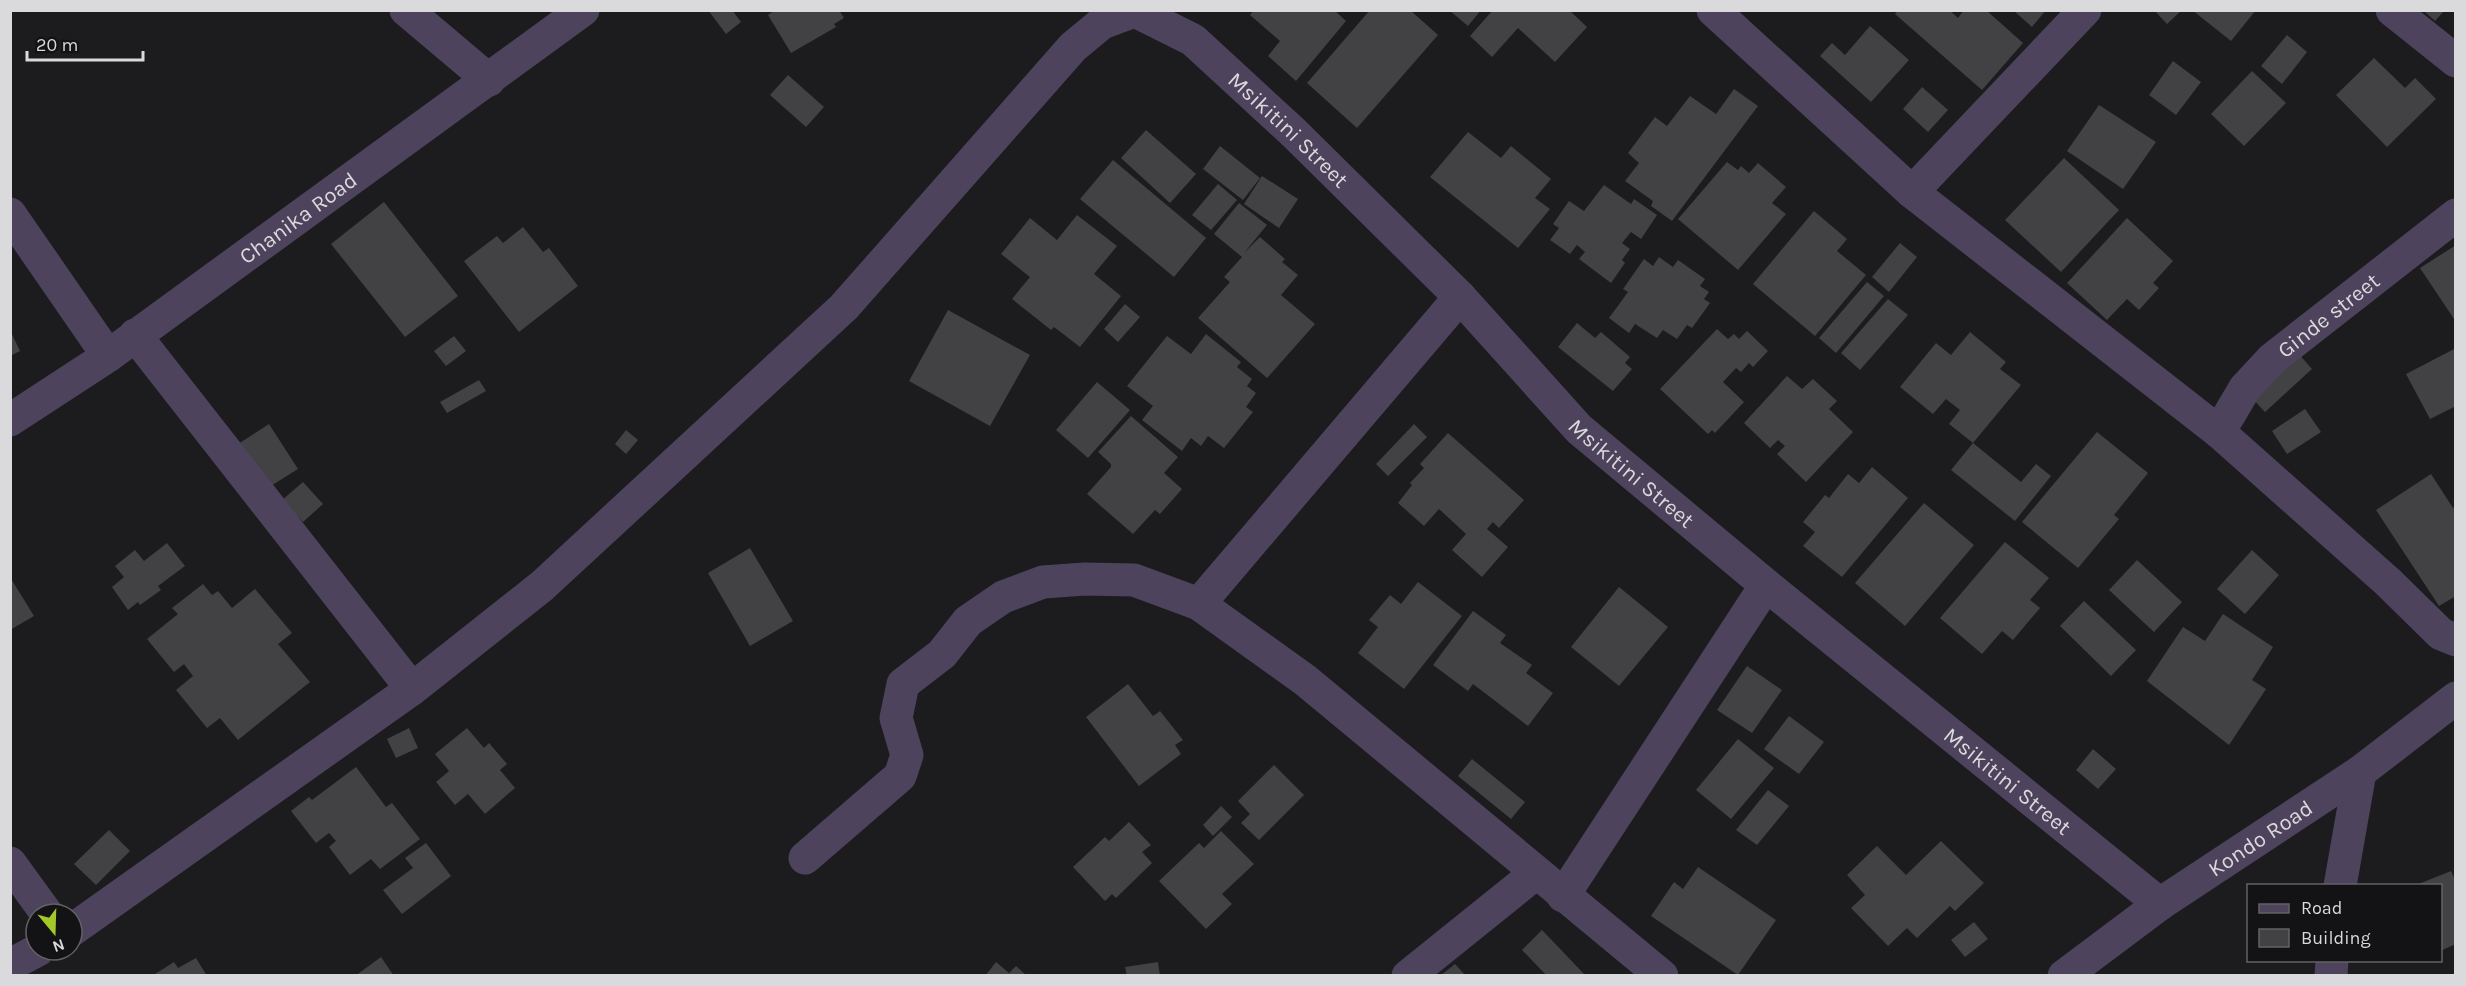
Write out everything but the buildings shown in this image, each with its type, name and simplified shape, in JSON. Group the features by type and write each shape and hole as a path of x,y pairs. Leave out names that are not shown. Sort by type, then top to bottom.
{"street":[{"path":"406,10 489,80"},
{"name":"Chanika Road","path":"10,420 108,356 583,10"},
{"path":"1713,10 1912,192 2220,432 2388,582 2441,634 2456,640"},
{"path":"1912,192 2085,10"},
{"path":"2392,10 2456,62"},
{"path":"84,922 412,690 542,586 844,307 1073,47 1102,23 1135,11"},
{"name":"Msikitini Street","path":"1135,11 1192,40 1294,133 1460,297 1579,429 1766,585 2160,904"},
{"path":"10,214 108,356"},
{"name":"Ginde street","path":"2220,432 2246,388 2272,359 2456,215"},
{"path":"1199,604 1460,297"},
{"path":"135,335 412,690"},
{"path":"805,858 900,776 907,755 896,718 903,684 942,654 968,621 1003,597 1043,582 1085,579 1134,580 1199,604 1305,680 1563,896 1662,975"},
{"path":"1563,896 1766,585"},
{"name":"Kondo Road","path":"2067,975 2160,904 2360,772 2456,698"},
{"path":"2340,884 2360,772"},
{"path":"10,863 38,902"},
{"path":"1408,975 1536,873"},
{"path":"19,975 10,966 24,958"}]}
